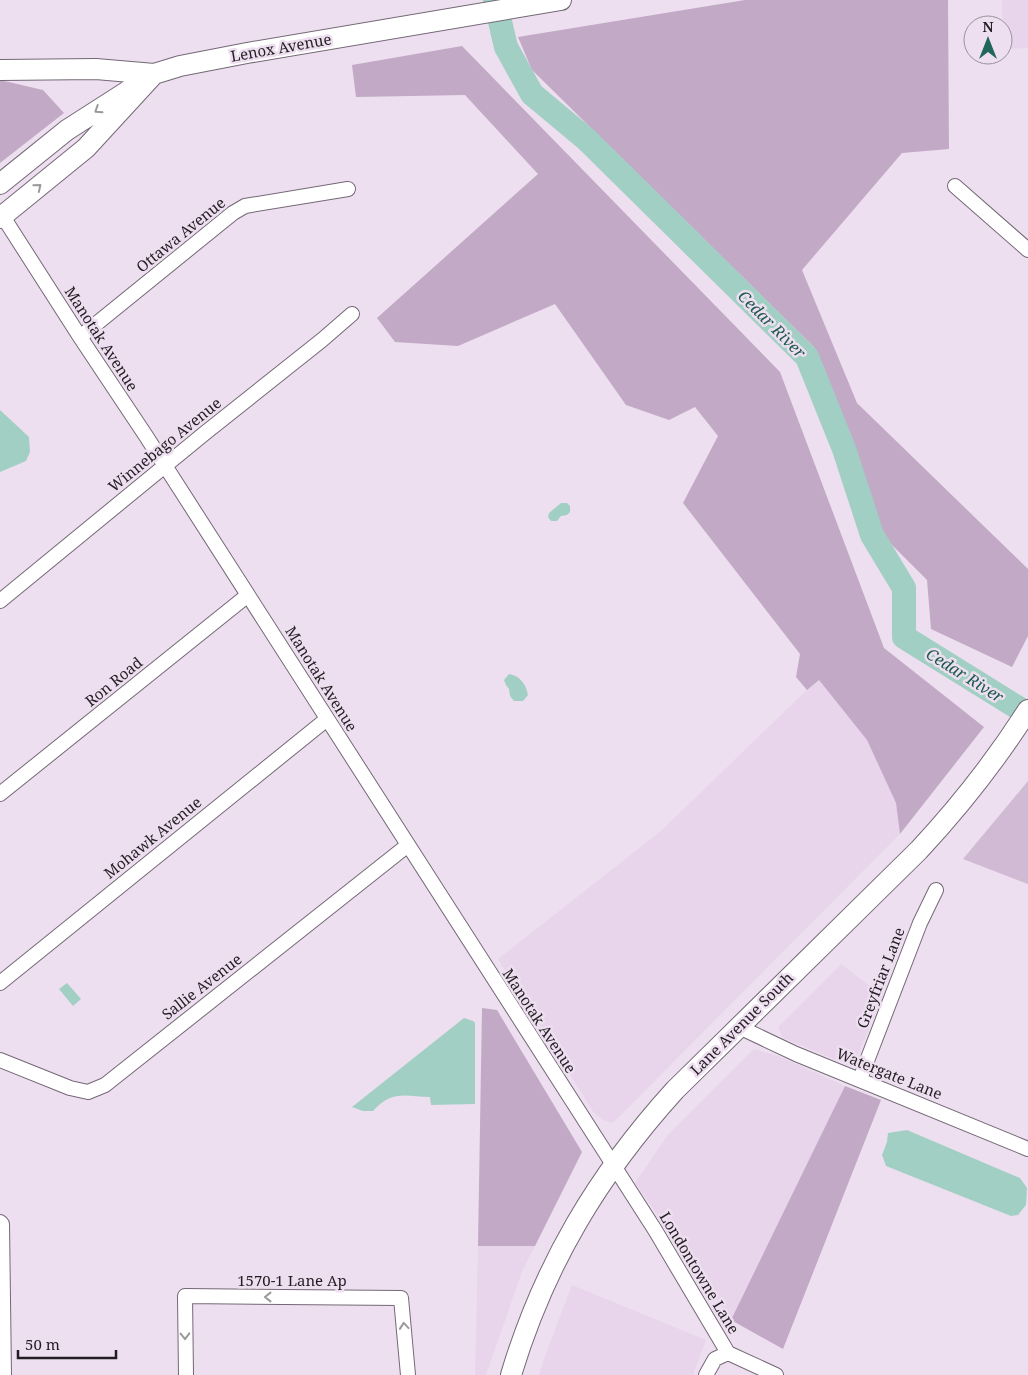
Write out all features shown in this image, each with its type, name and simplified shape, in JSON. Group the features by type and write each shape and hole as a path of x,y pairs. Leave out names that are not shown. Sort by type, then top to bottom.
{"main road":[{"name":"Lenox Avenue","path":"0,70 96,69 154,74 180,66 247,53 561,0"},
{"path":"0,184 67,130 154,74"},
{"path":"1,215 86,148 154,74"},
{"name":"Lane Avenue South","path":"511,1375 520,1345 540,1293 578,1221 613,1166 656,1112 739,1027 919,850 951,815 1006,746 1028,710"}],"street":[{"path":"955,186 1028,250"},
{"name":"Ottawa Avenue","path":"80,337 233,213 245,206 348,189"},
{"name":"Manotak Avenue","path":"1,215 248,594 613,1166"},
{"name":"Winnebago Avenue","path":"0,601 352,314"},
{"name":"Ron Road","path":"0,794 248,594"},
{"name":"Mohawk Avenue","path":"0,983 327,719"},
{"name":"Sallie Avenue","path":"0,1060 70,1088 88,1092 105,1085 408,845"},
{"name":"Greyfriar Lane","path":"860,1079 920,923 936,890"},
{"name":"Watergate Lane","path":"739,1027 796,1054 1028,1149"},
{"name":"Londontowne Lane","path":"613,1166 655,1230 728,1353 776,1375"},
{"path":"0,1222 2,1224 4,1375"},
{"name":"1570-1 Lane Ap","path":"186,1375 185,1296 401,1298 408,1375"},
{"path":"706,1375 715,1359 728,1353"}],"shaded area":[{"path":"745,0 948,0 949,149 902,153 802,270 857,403 1028,569 1028,636 1012,667 931,629 927,580 884,537 814,347 532,70 518,37"},
{"path":"1002,0 1028,0 1028,48 1013,49 1013,15 1002,15"},
{"path":"462,46 780,372 884,648 984,727 900,834 896,803 867,740 819,680 807,690 796,677 800,654 683,503 718,436 695,407 669,420 626,405 555,304 458,346 395,342 377,318 538,174 465,95 356,97 352,65"},
{"path":"0,80 43,90 64,113 0,163"},
{"path":"0,410 29,437 30,452 26,461 0,472"},
{"path":"561,503 567,503 570,506 570,512 567,515 561,516 557,521 551,521 548,517 549,513"},
{"path":"509,674 522,681 526,687 528,695 523,701 514,701 510,696 509,689 504,680"},
{"path":"818,679 867,740 896,803 900,834 613,1123 605,1121 594,1113 498,959 662,830"},
{"path":"1028,781 1028,884 963,859"},
{"path":"841,964 883,996 853,1067 783,1038 778,1027"},
{"path":"67,983 81,999 73,1006 59,989"},
{"path":"482,1008 497,1010 582,1152 535,1246 478,1246"},
{"path":"464,1018 475,1023 475,1104 431,1105 430,1097 406,1095 386,1100 373,1111 363,1111 352,1107"},
{"path":"754,1049 778,1056 845,1086 731,1320 635,1183 667,1136"},
{"path":"845,1086 881,1100 783,1349 731,1320"},
{"path":"907,1130 1020,1178 1027,1188 1026,1205 1018,1215 1011,1216 886,1166 882,1155 888,1133"},
{"path":"478,1246 535,1246 523,1269 486,1375 475,1375"},
{"path":"572,1285 706,1340 693,1375 539,1375"}],"waterway":[{"name":"Cedar River","path":"495,0 506,47 532,94 586,139 807,357 844,449 872,535 904,588 904,637 1028,714"}]}
